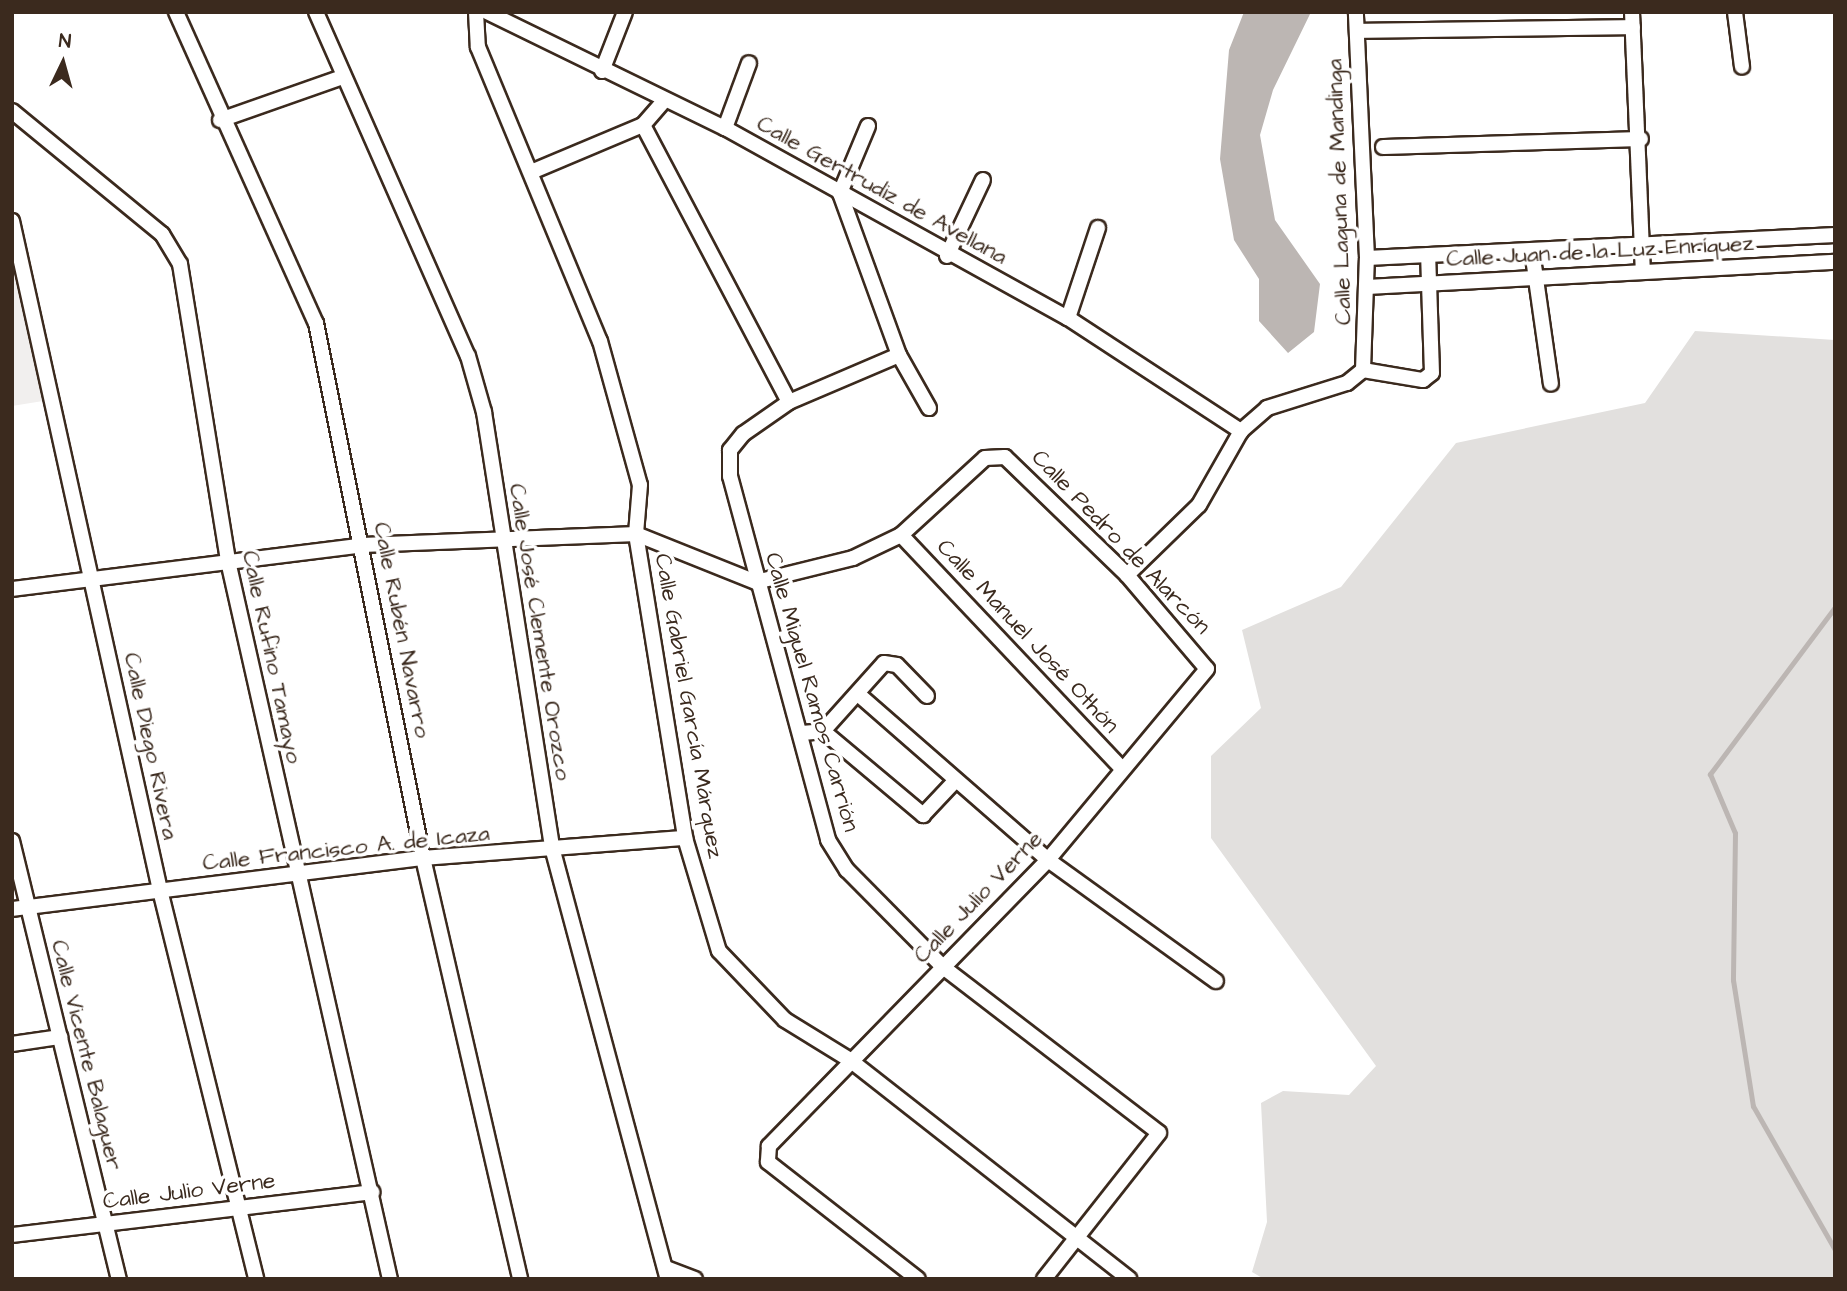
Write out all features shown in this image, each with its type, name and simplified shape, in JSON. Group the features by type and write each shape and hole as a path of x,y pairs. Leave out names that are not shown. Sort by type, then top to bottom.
{"street":[{"name":"Calle Rubén Navarro","path":"176,12 220,120 316,323 363,545 423,858 520,1279"},
{"name":"Calle José Clemente Orozco","path":"316,12 342,77 468,356 484,412 499,539 553,851 667,1274"},
{"name":"Calle Gabriel García Márquez","path":"476,12 478,47 600,341 640,485 636,534 685,838 719,951 785,1020 850,1060 1129,1279"},
{"name":"Calle Gertrudiz de Avellana","path":"487,12 663,102 725,128 947,256 1068,317 1241,431"},
{"path":"602,71 625,12"},
{"name":"Calle Laguna de Mandinga","path":"1356,12 1367,258 1363,370"},
{"path":"1735,12 1742,67"},
{"path":"1357,31 1632,20 1641,139 1643,271"},
{"path":"725,128 749,63"},
{"path":"220,120 342,77"},
{"path":"531,172 643,125 663,102"},
{"name":"Calle Rufino Tamayo","path":"12,111 162,234 180,264 228,561 296,878 372,1192 390,1279"},
{"path":"643,125 789,402 899,355"},
{"path":"868,126 840,193 899,355 929,408"},
{"path":"1383,147 1641,139"},
{"path":"947,256 983,180"},
{"name":"Calle Diego Rivera","path":"12,221 160,890 242,1206 256,1279"},
{"path":"1068,317 1098,228"},
{"name":"Calle Juan de la Luz Enríquez","path":"1367,258 1835,235"},
{"path":"1532,251 1551,384"},
{"path":"1127,575 1199,505 1241,431 1267,408 1348,383 1363,370 1423,380 1432,373 1428,255"},
{"name":"Calle Juan de la Luz Enríquez","path":"1367,287 1835,262"},
{"name":"Calle Miguel Ramos Carrión","path":"789,402 730,450 756,582 802,733 828,840 847,870 943,967 1159,1133 1079,1242"},
{"name":"Calle Pedro de Alarcón","path":"901,535 996,454 1127,575 1207,669"},
{"path":"12,589 90,575 363,545 636,534 756,582 853,558 901,535"},
{"name":"Calle Manuel José Othón","path":"901,535 1122,769"},
{"path":"802,733 823,731 890,661 927,696"},
{"name":"Calle Julio Verne","path":"919,1279 768,1162 769,1146 1048,860 1207,669"},
{"path":"858,694 953,783 1048,860 1216,981"},
{"path":"823,731 923,815 953,783"},
{"name":"Calle Francisco A. de Icaza","path":"12,909 160,890 296,878 423,858 553,851 685,838"},
{"name":"Calle Vicente Balaguer","path":"12,842 119,1279"},
{"path":"12,1044 60,1037"},
{"name":"Calle Julio Verne","path":"12,1235 372,1192"},
{"path":"1044,1279 1079,1242"},
{"path":"667,1274 695,1279"}],"shaded area":[{"path":"1244,12 1311,12 1273,90 1260,135 1275,220 1320,284 1314,332 1288,353 1259,321 1259,279 1234,240 1220,159 1229,50"},
{"path":"12,266 43,401 12,406"},
{"path":"1695,331 1835,340 1835,1279 1264,1279 1252,1272 1267,1222 1261,1103 1283,1091 1349,1095 1376,1066 1211,838 1211,756 1261,708 1242,630 1341,587 1456,443 1645,403"}],"waterway":[{"path":"1835,607 1710,774 1735,833 1733,980 1753,1106 1835,1250"}]}
